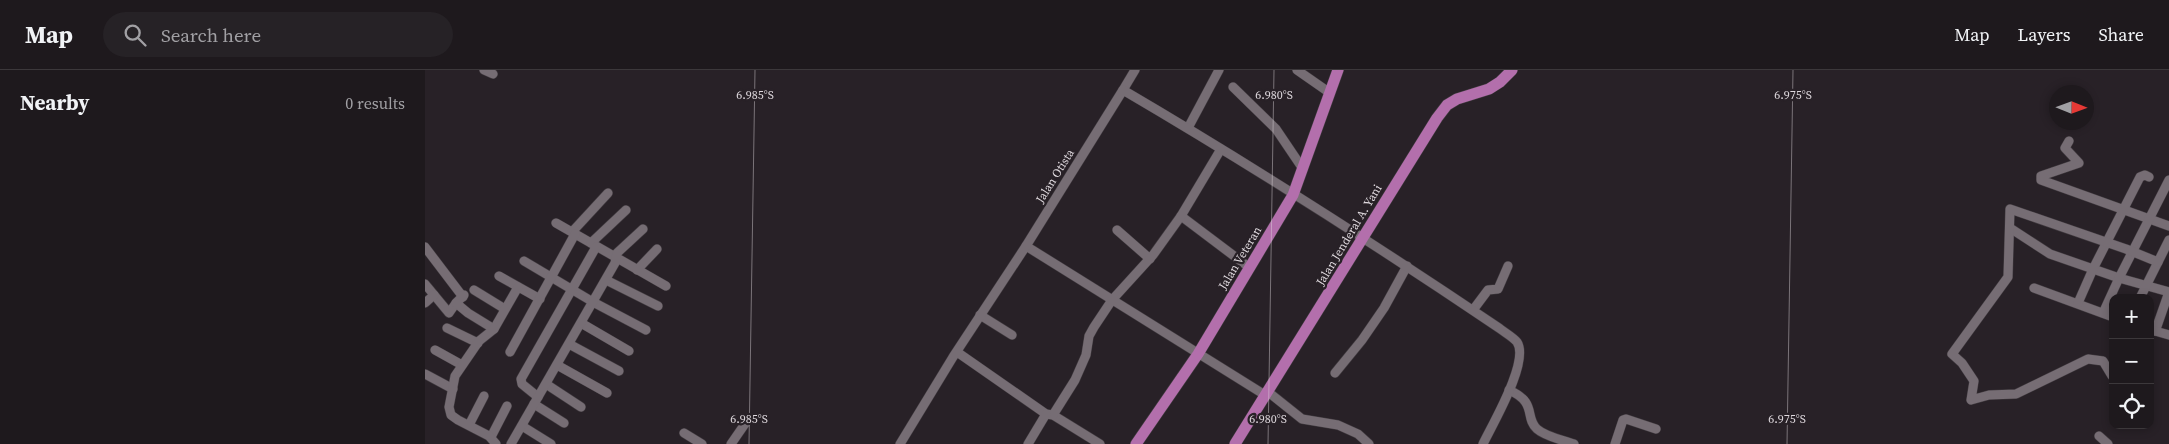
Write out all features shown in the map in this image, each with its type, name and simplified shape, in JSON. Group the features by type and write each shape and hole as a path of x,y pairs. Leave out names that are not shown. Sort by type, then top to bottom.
{"main road":[{"name":"Jalan Veteran","path":"1136,444 1198,354 1293,195 1338,70"},
{"name":"Jalan Jenderal A. Yani","path":"1235,444 1329,296 1363,237 1437,118 1447,105 1457,99 1489,89 1500,82 1512,70"}],"street":[{"name":"Jalan Otista","path":"900,444 1135,70"},
{"path":"1188,128 1219,70"},
{"path":"1297,70 1330,93"},
{"path":"1233,87 1276,129 1303,169"},
{"path":"1123,90 1188,128 1363,237 1473,310 1518,343 1520,355 1516,375 1483,444"},
{"path":"2069,141 2065,148 2079,162 2041,176 2041,180 2124,208 2169,226"},
{"path":"1028,444 1075,380 1086,355 1089,336 1112,300 1150,259 1181,216 1221,149"},
{"path":"2078,303 2106,242 2141,177 2149,176"},
{"path":"2103,313 2132,251 2169,180"},
{"path":"510,352 574,233 608,193"},
{"path":"2109,371 2103,361 2088,359 2017,394 1989,395 1971,400 1974,381 1962,363 1952,354 2008,277 2011,209 2132,251 2158,262"},
{"path":"564,423 536,401 522,384 521,379 572,290 594,245 626,210"},
{"path":"1181,216 1250,268"},
{"path":"556,223 666,286"},
{"path":"511,444 606,280 617,253 643,228"},
{"path":"2010,228 2045,251 2119,278 2169,292 2154,329"},
{"path":"1117,230 1150,259"},
{"path":"2142,294 2169,240"},
{"path":"1026,246 1198,354 1266,393 1302,418 1338,425 1358,434 1369,444"},
{"path":"637,270 657,249"},
{"path":"427,252 461,298 468,313 494,329"},
{"path":"524,261 593,302 646,330"},
{"path":"1335,374 1384,308 1407,266"},
{"path":"1473,310 1488,290 1498,289 1508,266"},
{"path":"499,276 540,298"},
{"path":"606,280 658,306"},
{"path":"425,284 449,313 461,298"},
{"path":"507,406 494,441 451,415 449,407 455,376 478,344 494,329 518,286"},
{"path":"2034,288 2109,315"},
{"path":"474,290 505,309"},
{"path":"425,303 434,295"},
{"path":"980,315 1011,335"},
{"path":"581,323 629,351"},
{"path":"447,328 478,344"},
{"path":"2154,331 2169,335"},
{"path":"569,344 619,371"},
{"path":"435,350 462,365"},
{"path":"957,352 1049,415 1100,444"},
{"path":"557,365 607,393"},
{"path":"425,374 453,389"},
{"path":"545,384 581,407"},
{"path":"1509,390 1518,394 1529,406 1533,424 1538,430 1574,444"},
{"path":"469,425 484,396"},
{"path":"731,444 749,418"},
{"path":"1615,444 1625,419 1656,429"},
{"path":"522,426 551,444"},
{"path":"684,433 702,444"},
{"path":"2099,436 2108,444"}]}
